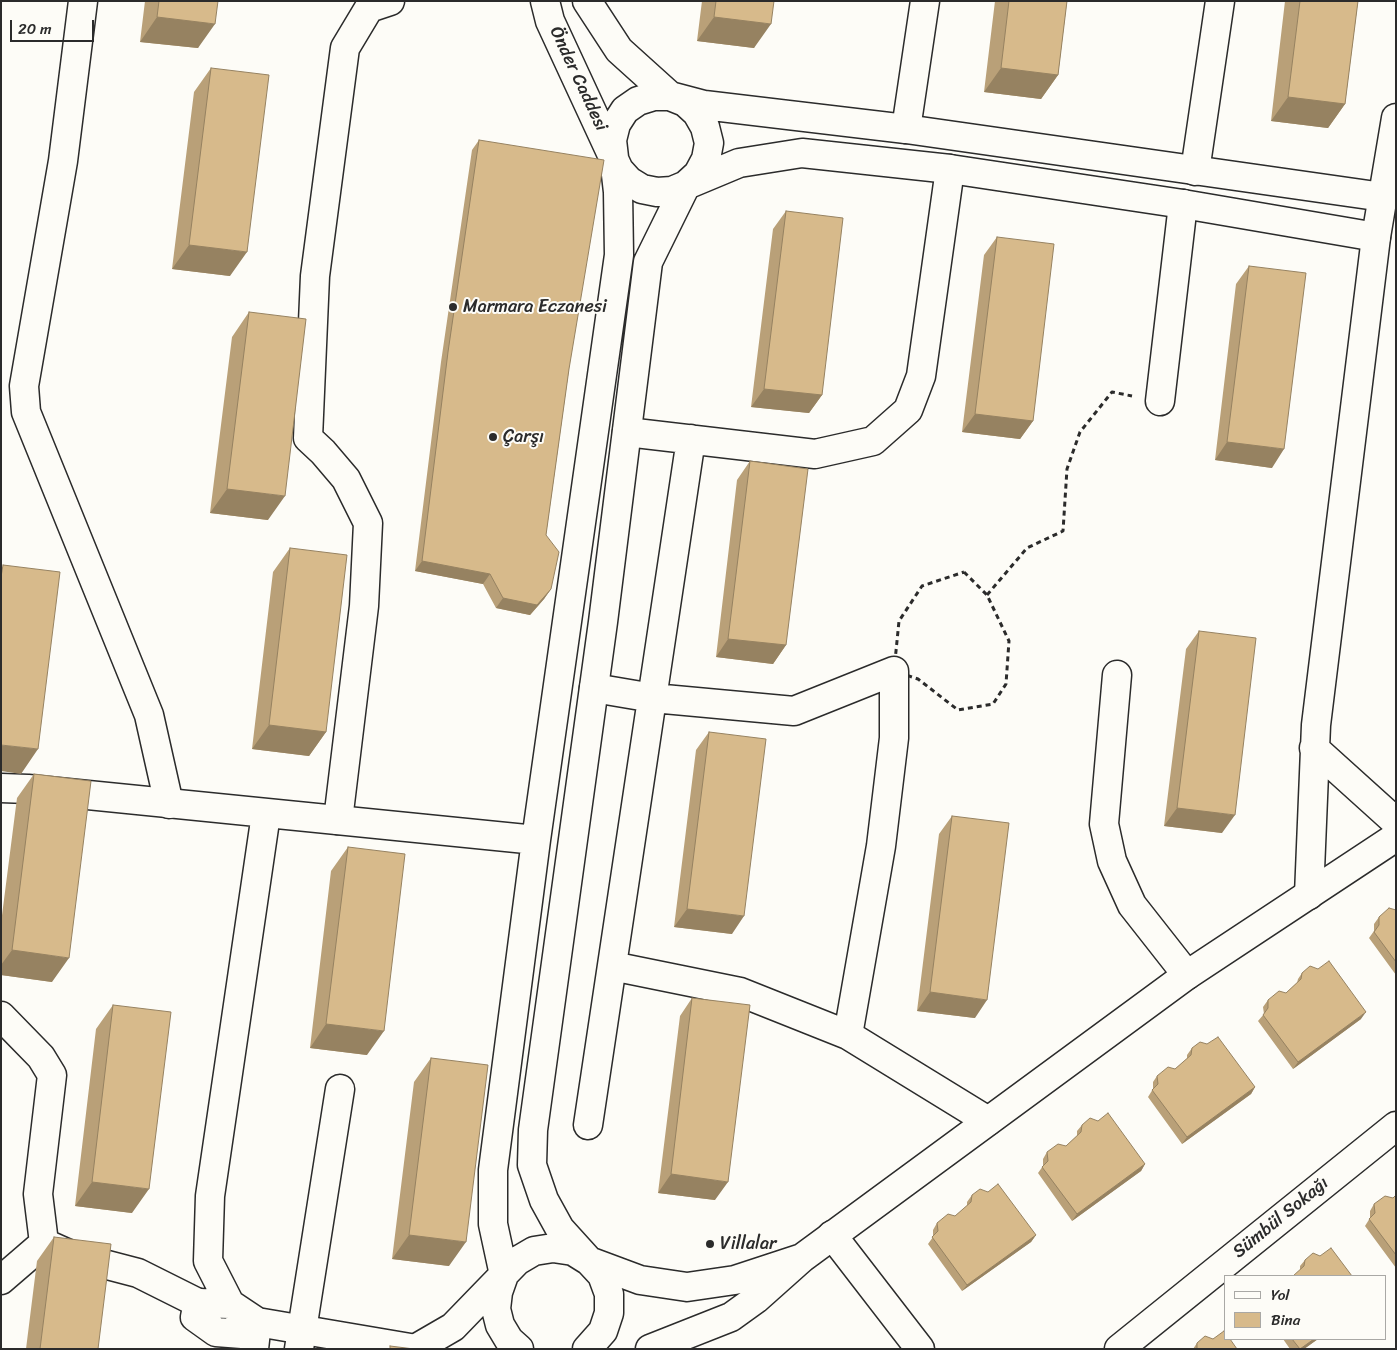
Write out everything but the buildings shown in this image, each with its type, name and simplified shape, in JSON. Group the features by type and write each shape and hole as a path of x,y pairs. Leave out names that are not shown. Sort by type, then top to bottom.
{"street":[{"path":"83,1 63,161 24,386 26,412 149,715 169,804"},
{"path":"338,820 364,606 368,523 346,479 308,438 315,276 345,48 369,8 390,1"},
{"name":"Önder Caddesi","path":"545,1 550,21 613,156"},
{"path":"587,1 619,50 670,96 685,102 698,113 706,127 709,143 706,159 698,174 686,185 648,262 594,688 533,1130 532,1165 544,1200 560,1229 602,1275 609,1294 609,1313 603,1331 587,1349"},
{"path":"906,129 925,1"},
{"path":"1195,170 1220,1"},
{"path":"519,1349 509,1340 500,1325 496,1309 498,1292 504,1275 493,1224 493,1170 536,840 619,255 618,192 612,140 616,124 625,110 646,98 670,96 704,105 906,129 1383,197"},
{"path":"1309,895 1316,725 1376,237 1396,118"},
{"path":"613,156 619,170 629,181 642,189 657,192 672,191 739,164 802,154 950,169 1182,204 1376,237"},
{"path":"627,432 815,454 873,441 908,410 921,376 950,169"},
{"path":"1160,401 1182,204"},
{"path":"588,1125 691,439"},
{"path":"594,688 653,698 794,711 894,671 894,738 882,836 848,1035"},
{"path":"1117,675 1104,824 1112,861 1132,905 1187,976"},
{"path":"1314,748 1396,822"},
{"path":"1,788 536,840"},
{"path":"266,814 210,1196 208,1261 230,1304 257,1322 300,1339 416,1349 453,1327 516,1261 534,1251 553,1248 572,1251 589,1261 640,1280 687,1288 735,1280 802,1258"},
{"path":"650,1349 731,1317 756,1299 802,1258 832,1235 1187,976 1396,837"},
{"path":"612,966 740,992 848,1035 988,1121"},
{"path":"1,1016 41,1057 52,1075 38,1194 44,1243"},
{"path":"300,1339 340,1089"},
{"name":"Sümbül Sokağı","path":"1119,1349 1396,1126"},
{"path":"832,1235 920,1349"},
{"path":"44,1243 73,1256 138,1274 198,1303 230,1304"},
{"path":"1,1280 44,1243"},
{"path":"198,1303 195,1317 216,1332 242,1334 257,1322"},
{"path":"254,1349 257,1322"}],"path":[{"path":"987,595 1027,548 1063,532 1067,469 1080,432 1112,392 1160,401"},
{"path":"964,572 987,595 1009,641 1006,684 993,704 958,710 918,679 894,671 899,622 922,586 964,572"}],"place":[{"name":"Marmara Eczanesi","path":"453,307"},
{"name":"Çarşı","path":"493,437"},
{"name":"Villalar","path":"710,1244"}]}
